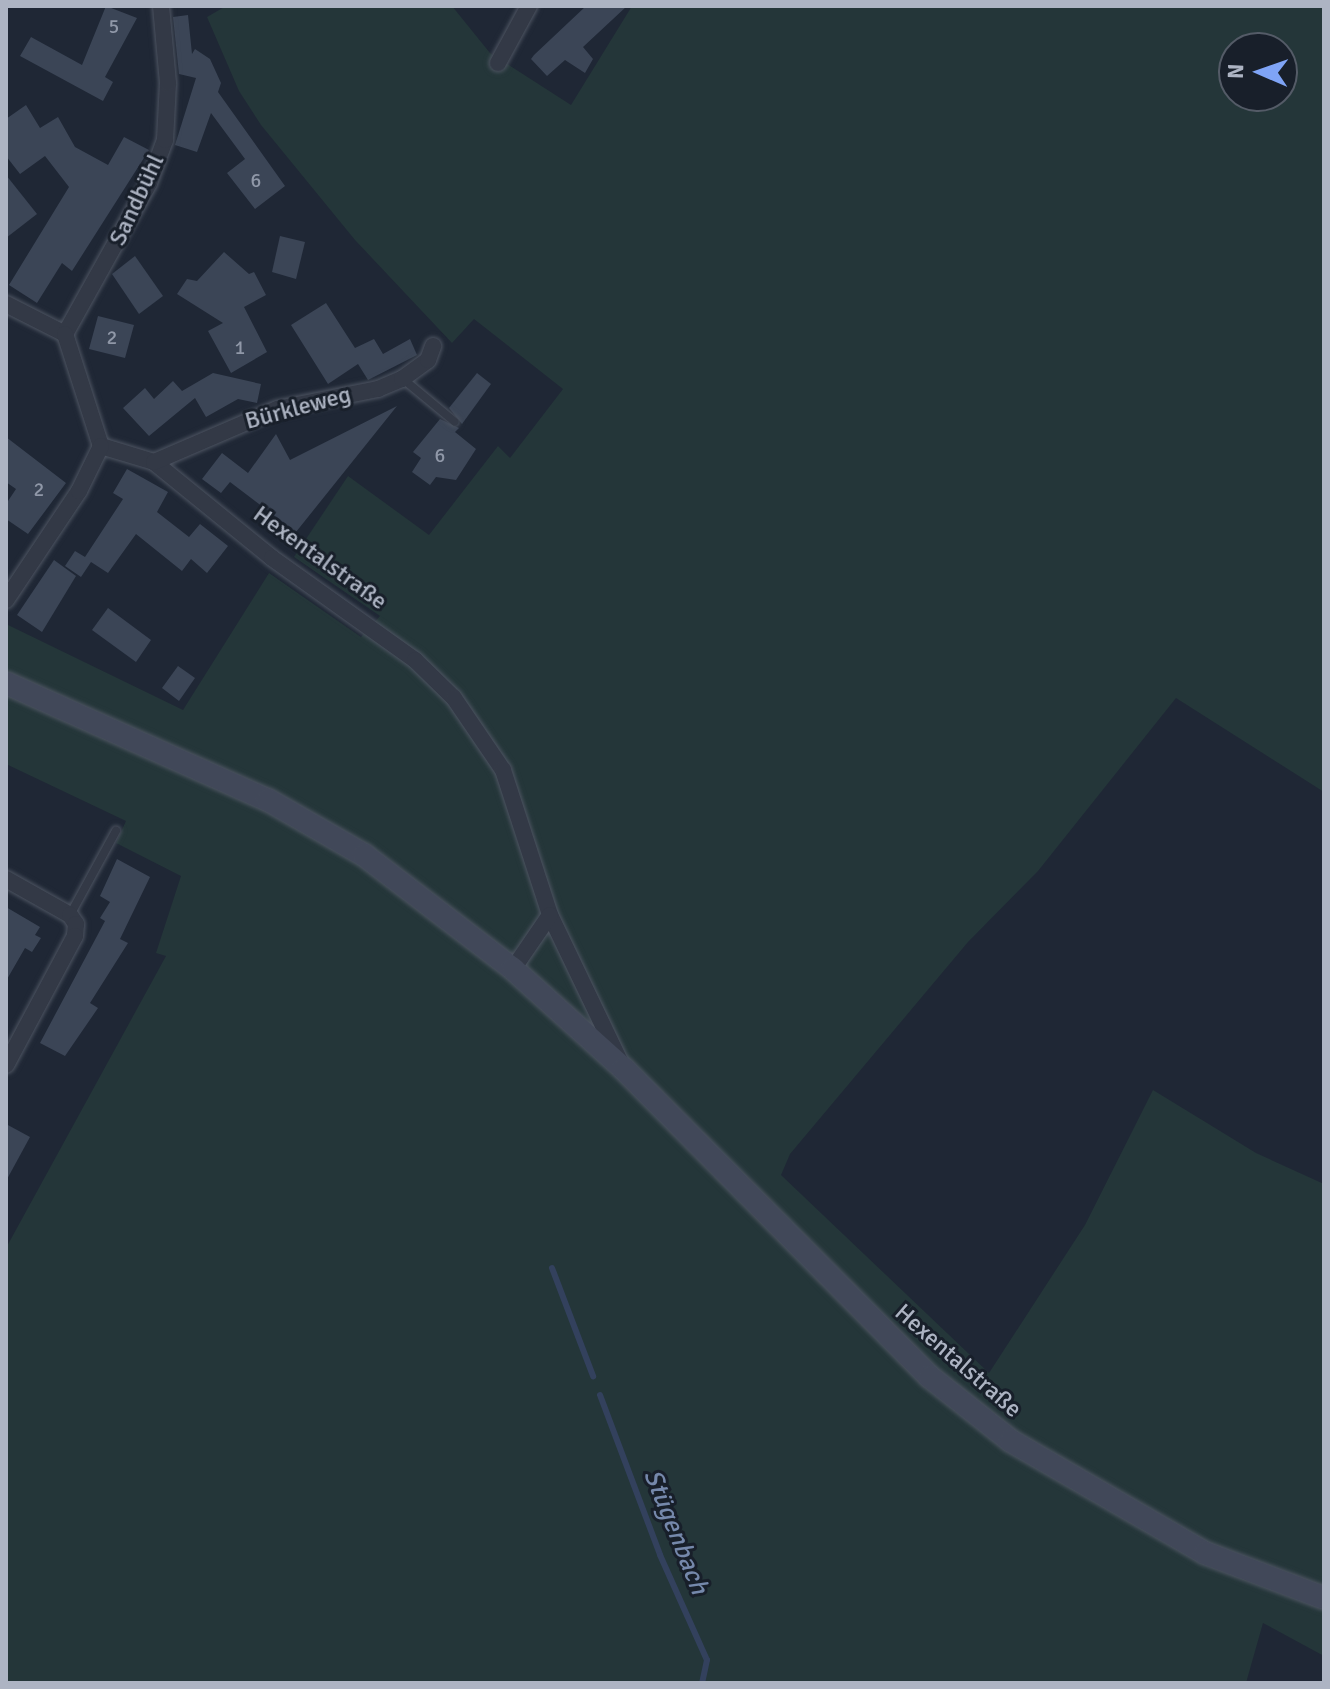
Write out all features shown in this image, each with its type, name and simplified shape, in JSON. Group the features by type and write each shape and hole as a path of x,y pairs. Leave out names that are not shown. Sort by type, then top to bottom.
{"main road":[{"name":"Hexentalstraße","path":"6,683 268,800 364,855 513,969 624,1069 930,1377 1011,1441 1205,1553 1324,1598"}],"street":[{"name":"Sandbühl","path":"65,334 149,183 165,140 168,83 161,6"},
{"path":"498,63 529,6"},
{"path":"6,304 65,334 101,446 79,491 6,600"},
{"name":"Bürkleweg","path":"154,462 277,409 402,379 428,360 433,346"},
{"name":"Hexentalstraße","path":"101,446 154,462 272,558 415,660 454,698 503,770 550,915 624,1069"},
{"path":"6,879 70,915 75,936 6,1065"},
{"path":"513,969 550,915"}],"lane":[{"path":"402,379 455,422"},
{"path":"70,915 116,831"}],"shaded area":[{"path":"226,6 452,6 490,53 571,105 632,6 1324,6 1324,792 1176,698 1038,871 968,942 790,1154 781,1175 989,1373 1085,1225 1153,1090 1256,1153 1324,1184 1324,1656 1263,1623 1246,1683 6,1683 6,1248 166,956 156,953 181,876 116,843 126,821 6,764 6,624 183,710 269,573 361,637 380,616 294,557 348,476 429,535 498,446 510,458 563,389 474,319 452,343 355,240 261,125 239,91 207,17"}],"building":[{"path":"106,6 137,18 105,77 113,82 103,101 20,56 31,37 82,65"},
{"path":"586,6 627,6 583,47 593,59 585,73 565,60 547,76 531,59"},
{"path":"188,15 192,54 195,49 210,59 221,83 218,92 285,186 255,209 227,173 245,159 211,113 197,152 175,145 196,78 179,74 173,17"},
{"path":"26,105 40,128 58,117 75,147 108,165 124,137 149,150 72,271 62,263 37,303 9,285 69,187 45,156 20,174 6,156 6,119"},
{"path":"6,175 37,214 6,238"},
{"path":"280,236 305,242 296,279 272,272"},
{"path":"224,252 249,274 254,272 266,295 244,307 267,352 231,373 208,331 223,323 177,294 187,279 197,281"},
{"path":"135,256 163,296 139,314 112,274"},
{"path":"326,303 355,348 374,339 383,354 410,339 417,355 368,380 358,364 328,384 291,325"},
{"path":"98,316 134,325 125,358 89,349"},
{"path":"213,373 261,384 257,403 238,399 206,417 195,398 149,436 123,408 145,388 154,399 173,381 182,391"},
{"path":"477,373 491,384 462,424 449,408"},
{"path":"397,406 296,532 230,482 221,493 202,479 222,453 248,473 276,434 290,460"},
{"path":"440,419 459,428 455,432 476,449 456,480 436,477 430,485 412,472 421,458 413,452"},
{"path":"6,437 66,483 28,534 6,519 6,504 16,489 6,482"},
{"path":"127,469 168,492 157,512 189,537 200,524 228,546 207,573 191,559 182,571 136,534 108,573 91,562 81,577 65,566 75,551 85,557 123,499 113,493"},
{"path":"54,560 76,576 42,632 17,615"},
{"path":"108,608 151,640 136,662 92,630"},
{"path":"178,666 195,678 179,701 162,688"},
{"path":"117,859 150,877 120,939 128,943 90,1003 98,1008 65,1056 40,1043 105,921 100,918 110,902 100,896"},
{"path":"6,907 40,927 35,935 41,938 32,952 25,948 6,981"},
{"path":"6,1124 30,1137 6,1181"}],"waterway":[{"name":"Stügenbach","path":"552,1268 593,1376"},
{"name":"Stügenbach","path":"600,1395 660,1555 707,1660 702,1683"}]}
